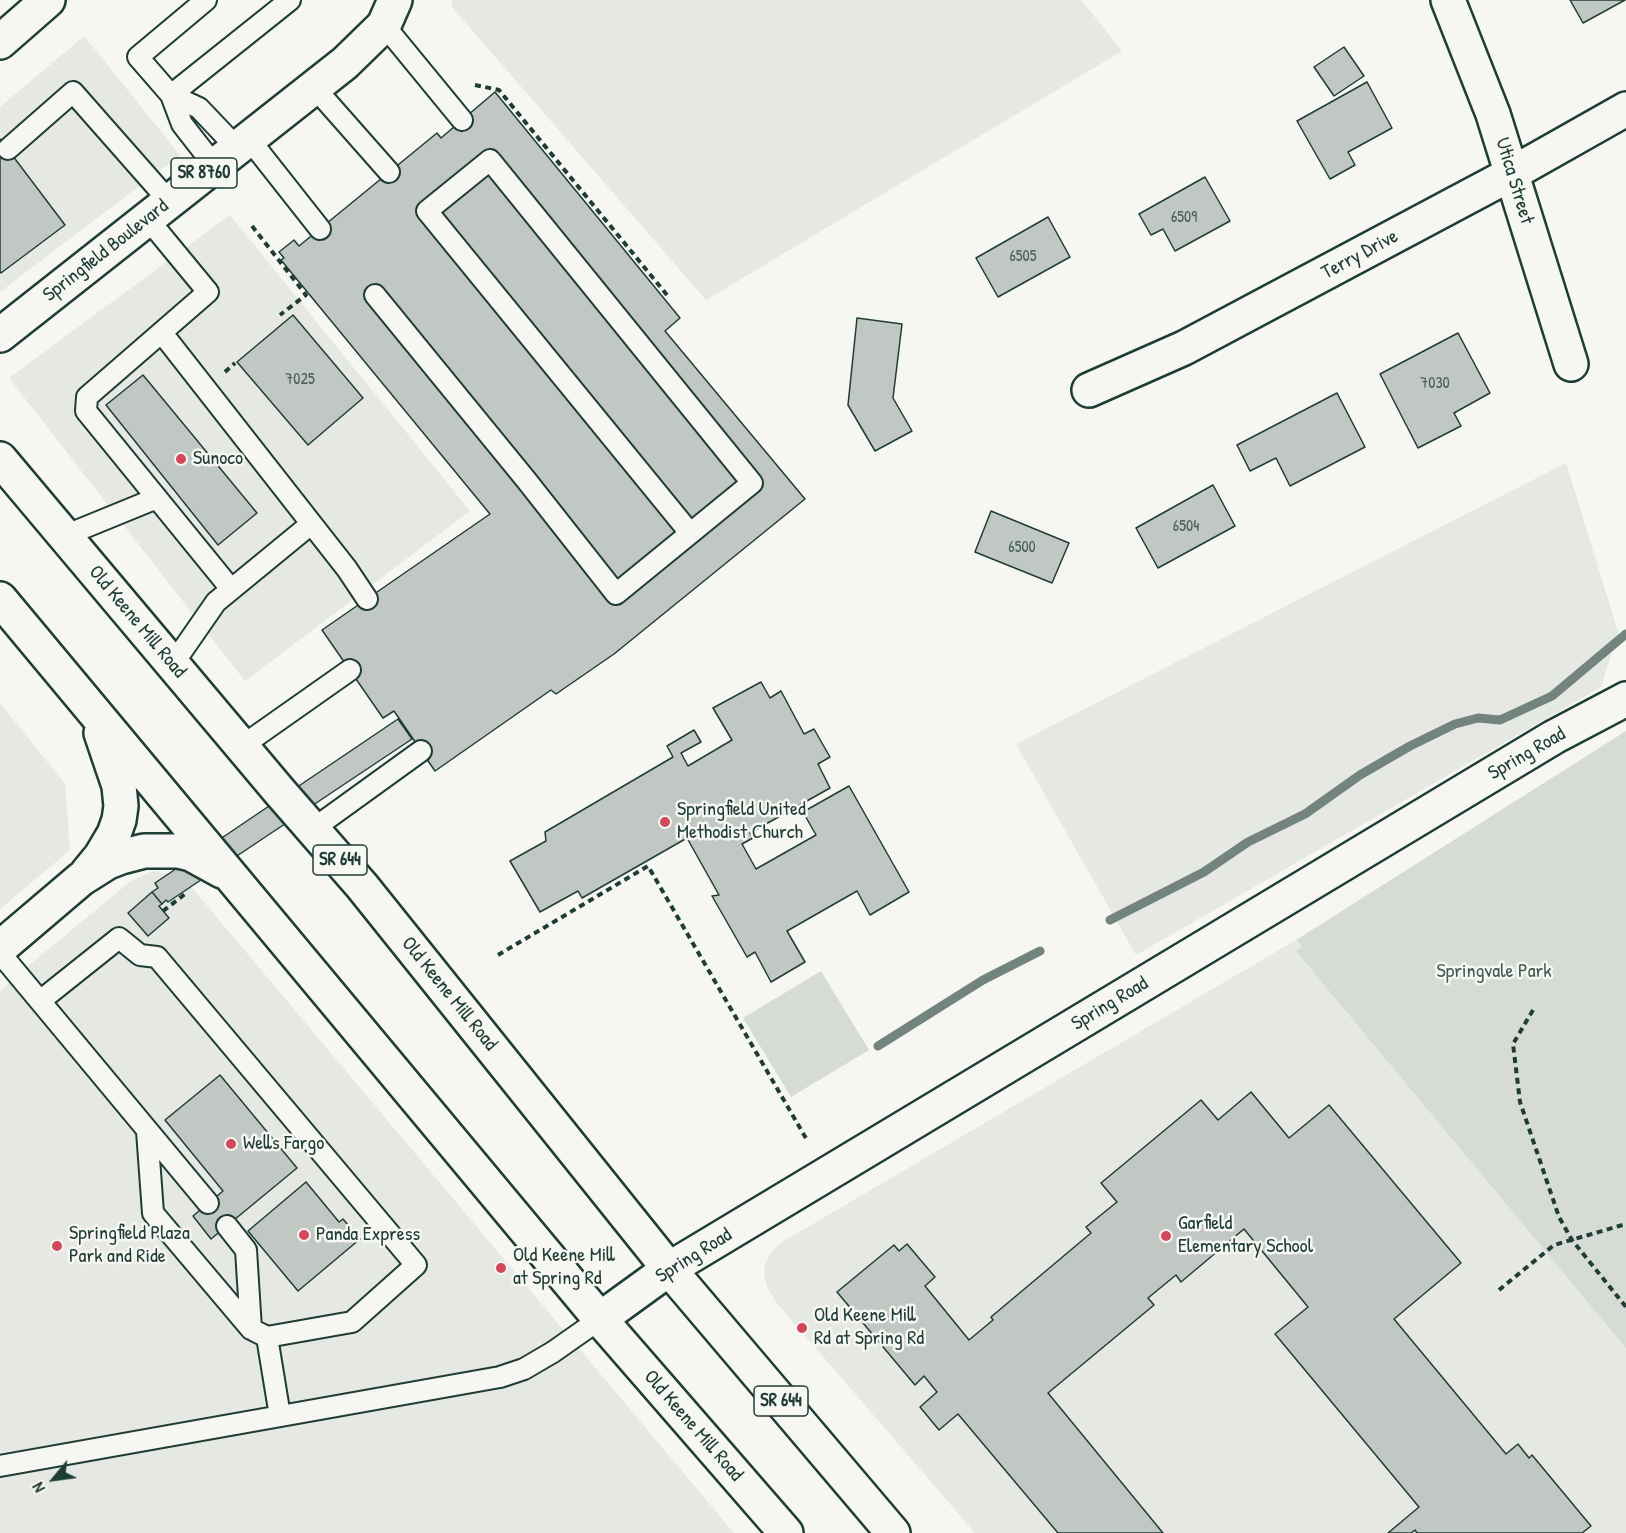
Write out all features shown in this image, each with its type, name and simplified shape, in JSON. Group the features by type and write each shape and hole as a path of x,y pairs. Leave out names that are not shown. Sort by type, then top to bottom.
{"main road":[{"path":"0,42 48,0"},
{"name":"Utica Street","path":"1448,0 1493,114 1571,364"},
{"name":"Springfield Boulevard","path":"0,335 364,46 389,13"},
{"name":"Terry Drive","path":"1089,390 1184,348 1511,174 1626,108"},
{"name":"Old Keene Mill Road","path":"0,459 370,895 669,1269 893,1533"},
{"name":"Old Keene Mill Road","path":"0,599 600,1319 786,1533"},
{"name":"Spring Road","path":"600,1319 669,1269 1535,749 1626,699"},
{"path":"0,950 81,879 101,856 114,834 121,806 119,786 90,706"},
{"path":"81,879 108,862 121,857 144,851 163,850 191,854 231,876"}],"lane":[{"path":"206,0 138,57 171,95 182,124 233,151"},
{"path":"171,95 290,0"},
{"path":"389,13 462,120"},
{"path":"314,87 389,172"},
{"path":"12,146 73,92 158,210 208,292 87,397 86,411 231,590"},
{"path":"171,95 199,108 233,151 320,228"},
{"path":"375,295 527,481 615,594 752,483 490,160 427,211 690,533"},
{"path":"162,333 347,569 367,599"},
{"path":"64,536 157,498"},
{"path":"173,664 216,602 311,524"},
{"path":"242,746 350,670"},
{"path":"313,829 421,751"},
{"path":"40,1001 119,938 140,955 157,957 416,1265 352,1322 259,1333"},
{"path":"0,950 208,1203"},
{"path":"147,1131 153,1213 259,1333"},
{"path":"227,1226 246,1250 259,1333 280,1416"},
{"path":"0,1466 500,1377 524,1369 600,1319"}],"path":[{"path":"475,86 499,90 667,295"},
{"path":"252,226 306,295 280,315"},
{"path":"498,955 648,866 807,1140"},
{"path":"163,911 185,894"},
{"path":"1533,1010 1513,1044 1520,1102 1559,1217 1572,1240 1626,1307"},
{"path":"1499,1290 1554,1245 1626,1224"}],"shaded area":[{"path":"452,0 1081,0 1122,51 706,300 452,7"},
{"path":"84,36 180,155 0,292 0,107"},
{"path":"230,215 470,511 245,681 9,378"},
{"path":"1566,463 1618,632 1601,687 1136,955 1016,744"},
{"path":"0,703 65,784 70,850 0,909"},
{"path":"153,871 171,874 188,883 734,1533 0,1533 0,991 131,881"},
{"name":"Garfield Elementary School","path":"1296,940 1626,1342 1626,1533 975,1533 777,1303 768,1289 764,1276 765,1264 772,1251 784,1241"}],"green space":[{"name":"Springvale Park","path":"1626,731 1626,1348 1296,951 1302,947 1296,940"},
{"path":"821,971 869,1050 791,1097 743,1018"}],"building":[{"path":"1570,0 1625,0 1583,23"},
{"path":"1344,47 1364,76 1334,96 1314,67"},
{"path":"1367,82 1392,128 1348,152 1355,165 1330,179 1297,121"},
{"path":"495,92 680,318 665,331 805,499 614,654 556,694 551,690 435,771 394,711 383,718 322,630 490,514 281,260 284,258 279,252 294,240 299,246 437,133 441,138"},
{"path":"0,139 65,225 1,273 0,271"},
{"path":"1205,177 1230,221 1175,251 1163,229 1151,235 1139,214"},
{"path":"1048,217 1070,257 998,297 976,258"},
{"path":"293,315 363,398 308,445 237,362"},
{"path":"857,318 902,324 893,398 912,431 875,451 848,405"},
{"path":"1458,333 1490,393 1454,413 1461,426 1418,448 1380,374"},
{"name":"Sunoco","path":"143,375 257,513 218,545 106,405"},
{"path":"1337,393 1365,447 1290,486 1276,458 1250,471 1237,445"},
{"path":"1213,485 1235,526 1158,568 1136,528"},
{"path":"991,511 1069,543 1052,583 975,552"},
{"name":"Springfield United Methodist Church","path":"761,682 770,698 781,691 804,734 814,729 830,757 818,764 830,788 750,833 753,838 742,844 756,869 816,835 803,812 849,786 909,892 870,915 857,891 787,931 805,962 771,982 755,952 747,957 712,896 719,895 687,838 582,898 578,891 540,912 510,861 546,841 545,832 673,757 667,746 694,730 701,742 681,753 688,766 732,740 713,708"},
{"path":"398,719 412,739 168,902 166,900 162,904 152,892 158,888 155,883"},
{"path":"152,892 162,904 159,906 169,918 148,936 128,913"},
{"name":"Wells Fargo","path":"220,1075 297,1168 211,1239 193,1216 223,1191 165,1120"},
{"path":"1251,1092 1289,1138 1329,1105 1461,1263 1394,1319 1506,1454 1518,1444 1529,1458 1532,1455 1591,1526 1582,1533 1417,1533 1415,1530 1411,1533 1388,1533 1419,1507 1275,1334 1308,1307 1244,1229 1181,1282 1176,1275 1148,1298 1154,1305 1048,1393 1163,1533 1058,1533 958,1414 939,1430 920,1407 937,1392 924,1376 915,1385 837,1292 894,1245 899,1251 907,1244 935,1277 925,1286 969,1340 993,1320 991,1317 1091,1233 1086,1227 1117,1202 1101,1183 1201,1100 1218,1120"},
{"name":"Panda Express","path":"306,1182 339,1222 343,1219 360,1239 298,1291 248,1231"}],"waterway":[{"path":"1110,920 1204,872 1248,842 1305,814 1360,775 1410,746 1455,724 1478,718 1500,720 1552,696 1626,634"},
{"path":"878,1046 983,980 1040,951"}],"place":[{"name":"Sunoco","path":"181,459"},
{"name":"Springfield United Methodist Church","path":"665,822"},
{"name":"Wells Fargo","path":"231,1144"},
{"name":"Panda Express","path":"304,1235"},
{"name":"Garfield Elementary School","path":"1166,1236"},
{"name":"Springfield Plaza Park and Ride","path":"57,1246"},
{"name":"Old Keene Mill at Spring Rd","path":"501,1268"},
{"name":"Old Keene Mill Rd at Spring Rd","path":"802,1328"}]}
